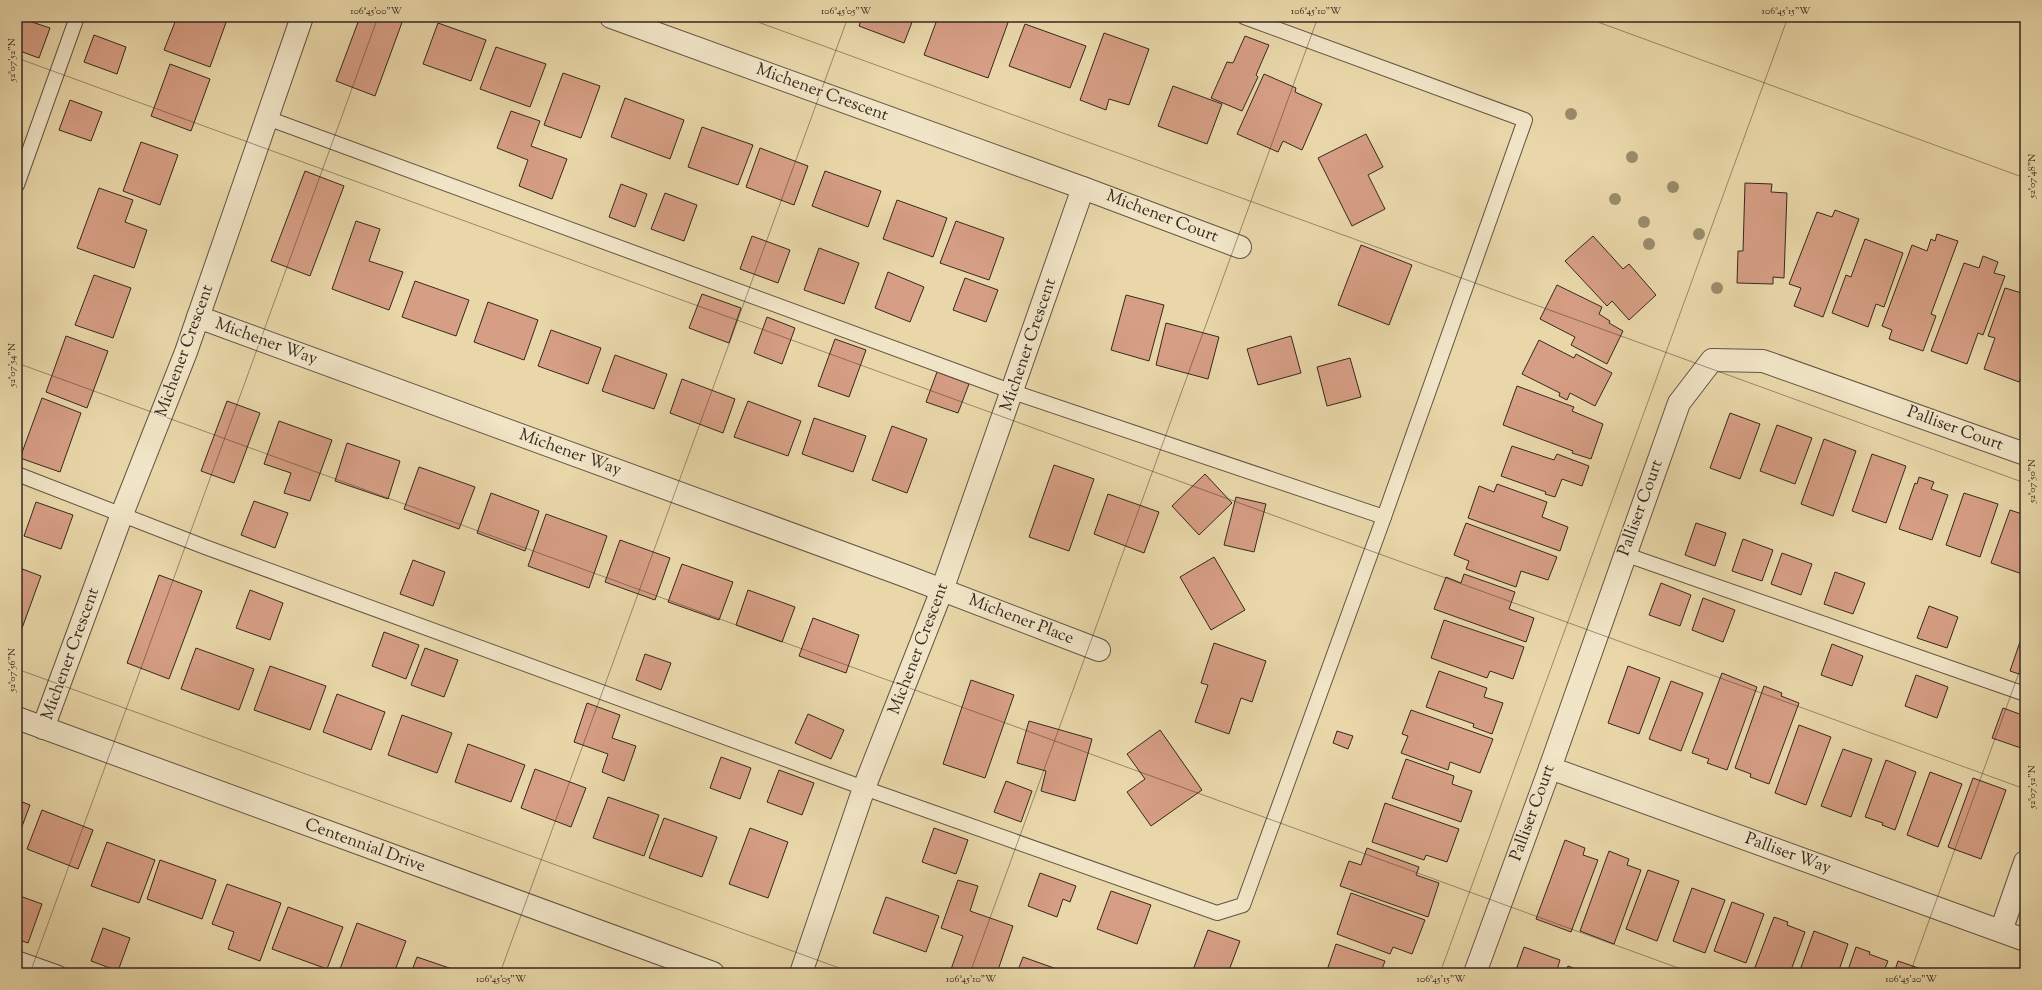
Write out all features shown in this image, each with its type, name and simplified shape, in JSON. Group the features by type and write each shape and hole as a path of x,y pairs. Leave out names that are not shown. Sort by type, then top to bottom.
{"street":[{"name":"Michener Crescent","path":"44,728 122,514 198,317 302,17"},
{"name":"Michener Crescent","path":"611,17 1084,188 942,590 864,788 801,973"},
{"name":"Michener Court","path":"1084,188 1240,247"},
{"name":"Michener Way","path":"198,317 942,590"},
{"name":"Palliser Court","path":"1475,973 1550,768 1624,554 1679,403 1712,360 1763,360 2025,454"},
{"name":"Michener Place","path":"942,590 1099,650"},
{"name":"Centennial Drive","path":"17,718 713,973"},
{"name":"Palliser Way","path":"1550,768 2025,940"},
{"path":"2001,931 2025,862"}],"lane":[{"path":"17,185 78,17"},
{"path":"17,474 205,547 864,788 1217,913 1243,905 1384,517 1524,120 1244,17"},
{"path":"267,118 1013,392 1384,517"},
{"path":"1624,554 2025,694"},
{"path":"17,958 59,973"}],"building":[{"path":"17,17 50,28 39,58 17,50"},
{"path":"177,17 228,17 210,67 164,50"},
{"path":"360,17 404,17 375,96 336,81"},
{"path":"862,17 914,17 904,43 859,26"},
{"path":"938,17 1010,17 988,78 924,55"},
{"path":"438,23 486,40 471,81 423,64"},
{"path":"1025,24 1086,46 1070,88 1009,66"},
{"path":"1104,33 1149,49 1129,105 1109,99 1106,110 1080,100"},
{"path":"94,35 126,47 117,74 84,62"},
{"path":"1245,36 1269,45 1256,75 1258,77 1242,111 1211,98 1227,62 1233,63"},
{"path":"496,47 546,64 530,107 480,89"},
{"path":"170,64 210,79 191,131 151,116"},
{"path":"563,73 600,86 581,138 544,125"},
{"path":"1264,74 1296,88 1295,92 1322,104 1302,150 1283,141 1278,152 1237,134"},
{"path":"1173,86 1222,104 1207,144 1158,126"},
{"path":"625,98 684,120 670,159 611,137"},
{"path":"70,100 102,112 91,141 59,130"},
{"path":"511,111 540,121 531,146 567,159 552,199 519,186 528,160 497,148"},
{"path":"702,127 753,145 738,185 688,167"},
{"path":"1366,134 1383,167 1368,175 1385,209 1352,226 1318,158"},
{"path":"141,142 178,155 160,205 123,191"},
{"path":"760,148 808,166 794,205 746,187"},
{"path":"305,171 344,186 310,276 271,261"},
{"path":"825,171 881,191 868,227 812,206"},
{"path":"1745,183 1772,184 1771,192 1787,193 1784,278 1773,277 1773,284 1737,283 1738,251 1743,251"},
{"path":"621,184 647,194 635,227 609,217"},
{"path":"99,188 133,200 125,222 147,230 134,268 77,248"},
{"path":"665,193 697,205 684,241 651,229"},
{"path":"897,200 947,218 933,257 883,239"},
{"path":"1835,210 1859,219 1823,317 1794,306 1801,288 1789,284 1817,212 1832,217"},
{"path":"356,221 380,229 369,261 403,272 389,310 332,289"},
{"path":"956,221 1004,238 989,280 940,263"},
{"path":"1937,234 1958,241 1931,314 1936,316 1923,351 1889,339 1892,330 1882,326 1912,245 1927,251 1931,239 1935,241"},
{"path":"752,236 790,250 778,283 740,269"},
{"path":"1593,236 1623,269 1629,264 1656,295 1629,320 1612,301 1607,306 1565,261"},
{"path":"1865,239 1903,253 1884,307 1876,304 1868,327 1832,313 1846,275 1851,277"},
{"path":"1361,245 1412,265 1389,325 1338,305"},
{"path":"819,248 859,263 844,304 804,290"},
{"path":"1983,256 1998,262 1994,273 2005,276 1983,335 1978,333 1967,364 1931,351 1964,263 1979,268"},
{"path":"888,272 924,287 910,322 875,308"},
{"path":"94,275 131,288 113,338 75,325"},
{"path":"965,278 998,290 986,322 953,310"},
{"path":"415,281 469,300 456,336 402,317"},
{"path":"1557,285 1602,307 1599,314 1610,321 1609,323 1623,331 1607,364 1571,345 1575,337 1540,319"},
{"path":"2005,288 2025,294 2025,364 2019,382 1984,369 1995,338 1988,336"},
{"path":"702,294 741,308 729,343 689,328"},
{"path":"1126,295 1164,305 1149,361 1111,350"},
{"path":"488,302 538,320 524,360 474,342"},
{"path":"767,317 795,328 782,364 754,353"},
{"path":"1166,323 1219,337 1208,379 1156,365"},
{"path":"551,330 601,348 588,384 538,366"},
{"path":"66,336 108,351 87,408 46,392"},
{"path":"1291,336 1301,373 1258,385 1247,349"},
{"path":"835,339 866,350 849,397 818,386"},
{"path":"1539,340 1574,358 1576,354 1612,373 1595,406 1570,393 1567,400 1559,396 1560,393 1522,374"},
{"path":"615,355 667,374 654,409 602,391"},
{"path":"1350,358 1361,397 1327,406 1317,367"},
{"path":"937,372 969,384 958,413 926,402"},
{"path":"682,379 735,399 723,433 670,413"},
{"path":"1517,386 1574,407 1572,411 1603,424 1591,459 1572,453 1573,451 1503,425"},
{"path":"42,398 81,413 60,472 20,458"},
{"path":"227,401 260,413 234,483 201,471"},
{"path":"748,401 801,421 788,456 734,437"},
{"path":"1730,413 1760,424 1740,479 1710,468"},
{"path":"814,418 866,436 853,472 802,454"},
{"path":"279,421 332,440 310,501 284,493 291,473 264,464"},
{"path":"1777,425 1812,438 1795,484 1760,471"},
{"path":"892,426 927,439 907,493 872,480"},
{"path":"1824,439 1856,451 1833,516 1801,504"},
{"path":"347,443 400,461 388,499 335,481"},
{"path":"1512,446 1554,460 1557,454 1589,466 1582,486 1562,479 1555,497 1545,494 1546,492 1501,476"},
{"path":"1872,454 1906,466 1886,523 1852,511"},
{"path":"1054,465 1094,479 1069,551 1029,537"},
{"path":"419,467 475,487 459,529 404,509"},
{"path":"1205,474 1232,503 1199,535 1172,506"},
{"path":"1919,477 1934,482 1931,489 1948,495 1932,540 1899,529 1915,483 1917,484"},
{"path":"1497,484 1547,502 1542,517 1568,527 1560,551 1468,518 1479,486 1494,492"},
{"path":"491,493 539,511 525,551 477,533"},
{"path":"1964,493 1998,504 1980,557 1946,545"},
{"path":"1108,494 1159,512 1144,553 1094,534"},
{"path":"1236,497 1266,504 1254,552 1224,545"},
{"path":"254,501 288,513 275,548 241,535"},
{"path":"36,502 73,515 61,549 24,536"},
{"path":"2010,510 2025,515 2025,575 1991,563"},
{"path":"546,514 607,536 589,588 528,566"},
{"path":"1466,523 1557,557 1548,580 1521,571 1516,587 1466,569 1469,561 1454,555"},
{"path":"1696,523 1726,533 1715,566 1685,555"},
{"path":"1743,539 1773,550 1762,581 1732,571"},
{"path":"620,540 670,558 655,600 605,582"},
{"path":"1782,553 1812,564 1801,595 1771,584"},
{"path":"1214,557 1245,610 1211,630 1180,577"},
{"path":"413,560 445,572 433,606 400,594"},
{"path":"682,564 733,582 719,620 668,602"},
{"path":"17,567 41,576 21,631 17,629"},
{"path":"1835,572 1865,583 1853,614 1824,604"},
{"path":"1464,574 1515,592 1509,609 1534,618 1526,642 1434,609 1446,577 1461,583"},
{"path":"159,575 202,591 169,679 127,663"},
{"path":"1661,583 1691,595 1680,626 1649,615"},
{"path":"250,590 283,603 270,640 236,628"},
{"path":"748,590 795,607 782,642 736,625"},
{"path":"1703,598 1735,610 1723,642 1692,630"},
{"path":"1929,606 1958,617 1947,648 1917,638"},
{"path":"813,618 859,635 846,673 799,656"},
{"path":"1444,620 1524,647 1513,679 1490,671 1487,678 1431,658"},
{"path":"384,632 419,645 406,679 372,666"},
{"path":"2021,639 2025,641 2025,676 2010,671"},
{"path":"1214,643 1266,661 1252,702 1241,698 1229,734 1195,722 1208,685 1201,683"},
{"path":"1832,644 1863,656 1852,686 1821,675"},
{"path":"196,648 254,669 239,710 181,689"},
{"path":"425,648 458,660 444,697 411,685"},
{"path":"645,654 671,663 661,690 636,680"},
{"path":"270,666 326,686 310,730 254,710"},
{"path":"1628,666 1660,678 1639,734 1608,723"},
{"path":"1439,671 1487,688 1484,697 1503,703 1492,734 1473,727 1474,724 1426,707"},
{"path":"1722,673 1757,687 1727,770 1707,763 1709,759 1692,753"},
{"path":"1916,675 1948,687 1937,718 1905,706"},
{"path":"971,680 1014,695 985,778 943,764"},
{"path":"1671,681 1703,693 1681,751 1649,739"},
{"path":"1764,686 1782,693 1781,696 1799,703 1769,784 1750,777 1751,774 1735,768"},
{"path":"337,694 385,712 371,750 323,732"},
{"path":"587,703 620,715 612,738 636,746 624,781 602,772 608,754 574,742"},
{"path":"2003,708 2025,716 2025,738 2021,748 1992,738"},
{"path":"1411,710 1493,739 1480,773 1450,762 1448,770 1401,753 1408,736 1402,734"},
{"path":"808,714 844,730 831,759 795,743"},
{"path":"402,715 452,733 437,773 388,755"},
{"path":"1029,721 1092,739 1075,801 1041,791 1046,771 1017,763"},
{"path":"1799,725 1831,737 1806,805 1775,793"},
{"path":"1160,730 1202,790 1151,826 1127,792 1145,779 1127,754"},
{"path":"1337,731 1353,736 1348,749 1333,743"},
{"path":"468,744 525,765 511,802 455,782"},
{"path":"1843,749 1872,759 1851,817 1821,806"},
{"path":"721,757 751,768 740,799 710,788"},
{"path":"1406,759 1454,776 1452,784 1472,791 1461,822 1392,798"},
{"path":"1886,760 1916,772 1895,830 1882,825 1883,823 1865,817"},
{"path":"535,769 586,788 571,827 521,808"},
{"path":"779,770 814,783 802,815 767,802"},
{"path":"1930,772 1962,784 1938,847 1907,835"},
{"path":"1973,778 2006,790 1981,859 1948,847"},
{"path":"1006,781 1032,791 1021,822 994,812"},
{"path":"608,797 659,815 644,856 593,838"},
{"path":"17,800 30,805 17,840"},
{"path":"1385,803 1459,829 1447,862 1426,855 1424,860 1372,842"},
{"path":"42,810 93,830 78,869 27,849"},
{"path":"664,818 717,837 702,877 649,858"},
{"path":"750,828 788,842 768,898 729,884"},
{"path":"934,828 968,840 956,874 922,862"},
{"path":"1565,840 1585,848 1583,855 1598,860 1571,932 1536,919"},
{"path":"107,842 155,860 139,903 91,886"},
{"path":"1367,848 1419,867 1416,875 1439,883 1428,917 1340,886 1349,861 1361,865"},
{"path":"1609,851 1629,859 1627,865 1641,870 1614,944 1580,931"},
{"path":"160,860 216,880 202,919 147,899"},
{"path":"1648,870 1679,881 1657,941 1626,929"},
{"path":"1040,873 1076,886 1070,902 1063,899 1057,917 1028,906"},
{"path":"958,880 978,886 970,911 1013,926 997,973 950,972 963,936 941,928"},
{"path":"227,884 281,903 260,961 228,949 234,932 212,924"},
{"path":"1692,888 1725,900 1705,953 1673,941"},
{"path":"1111,891 1151,905 1137,944 1097,929"},
{"path":"1351,893 1425,920 1412,954 1393,947 1390,954 1337,934"},
{"path":"17,895 42,904 28,943 17,939"},
{"path":"886,897 939,916 926,952 873,933"},
{"path":"1732,902 1764,914 1746,963 1714,951"},
{"path":"288,907 343,927 327,969 272,949"},
{"path":"1774,917 1788,922 1787,925 1805,932 1790,973 1761,973 1754,970"},
{"path":"357,923 406,941 394,973 350,973 340,969"},
{"path":"103,928 130,938 118,971 91,961"},
{"path":"1208,930 1240,941 1228,973 1203,973 1193,970"},
{"path":"1814,931 1848,944 1838,973 1799,973"},
{"path":"1336,944 1385,961 1382,969 1394,973 1326,973"},
{"path":"1524,947 1560,960 1556,973 1515,973"},
{"path":"1856,947 1870,952 1869,954 1888,961 1883,973 1847,973"},
{"path":"417,957 464,973 411,973"},
{"path":"1023,957 1068,973 1017,973"},
{"path":"1898,961 1930,972 1930,973 1894,973"},
{"path":"1568,966 1586,973 1565,973"}]}
